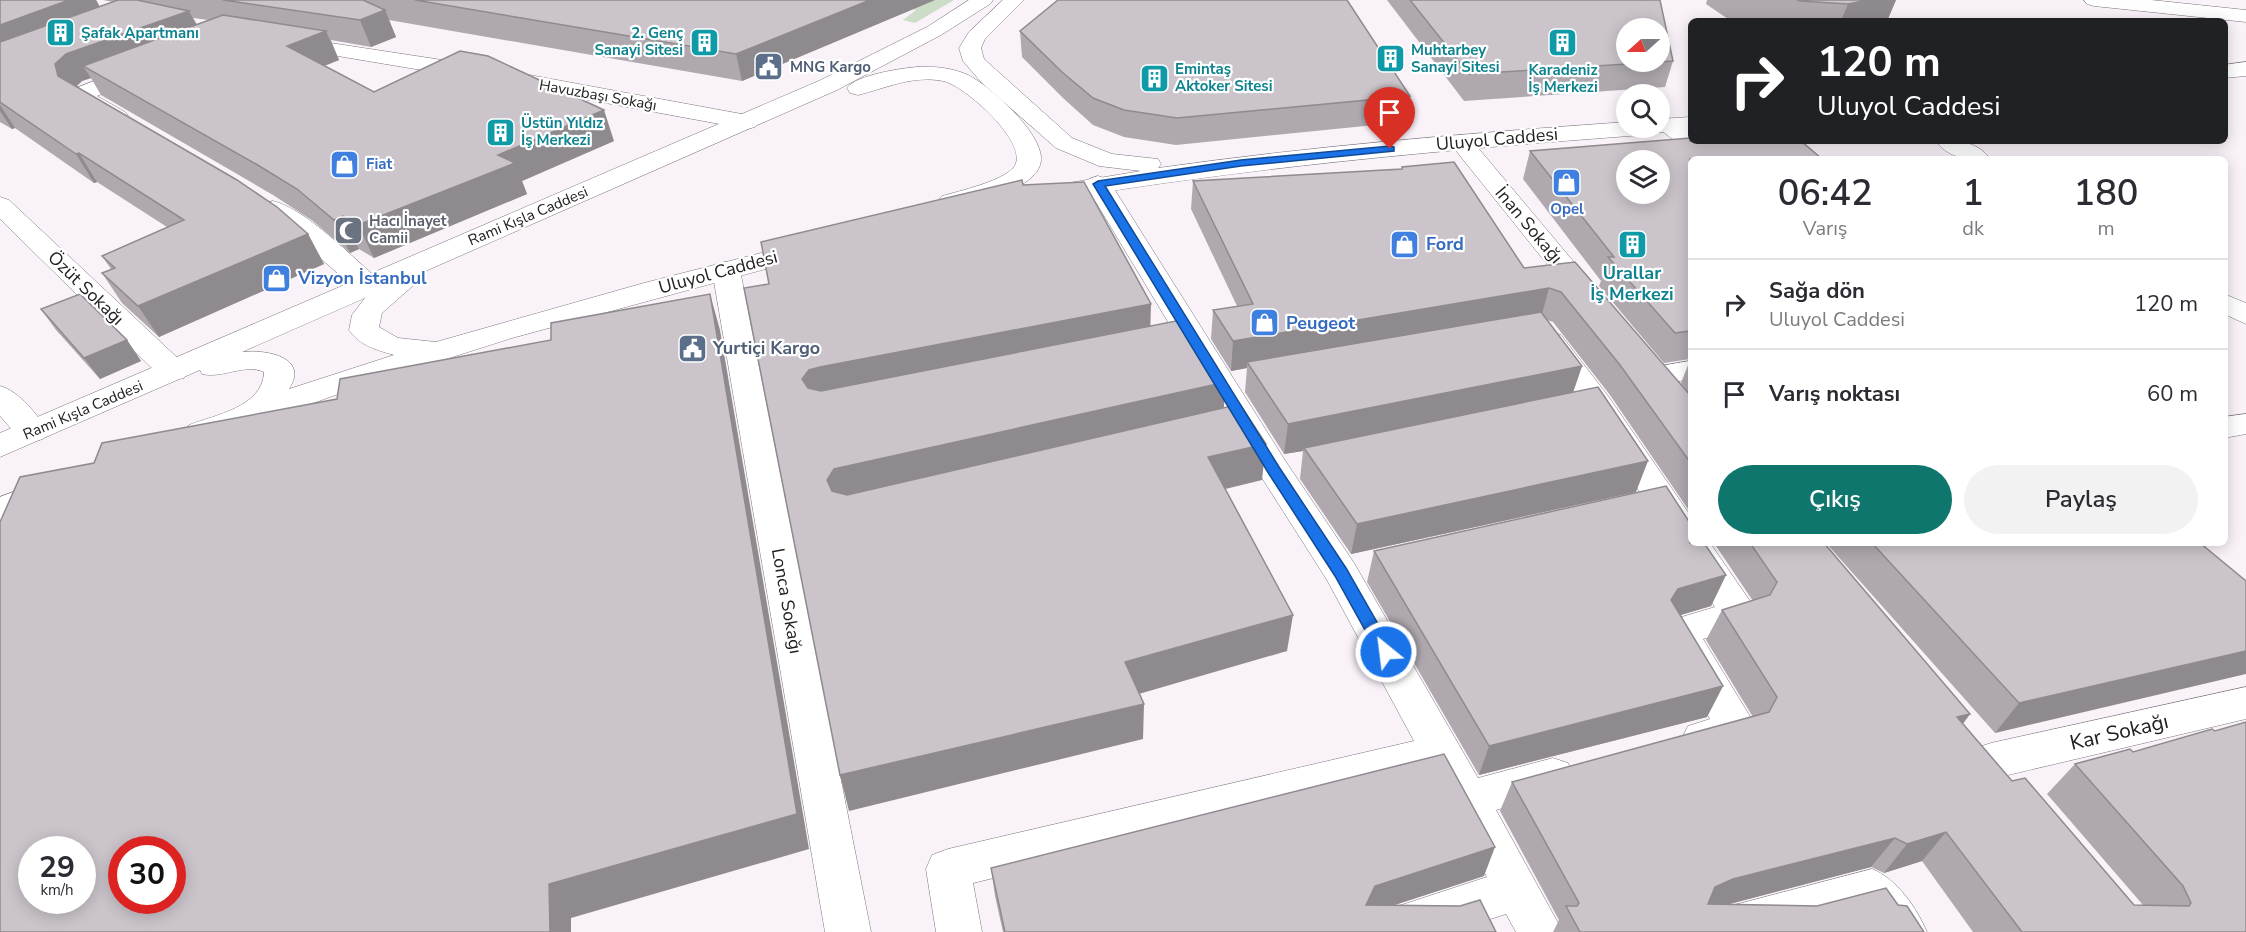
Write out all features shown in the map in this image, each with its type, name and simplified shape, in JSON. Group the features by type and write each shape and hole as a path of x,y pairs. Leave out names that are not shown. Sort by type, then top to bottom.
{"street":[{"name":"Rami Kışla Caddesi","path":"0,446 747,122 879,60 934,31 983,0"},
{"path":"1014,0 976,36 970,48 974,61 1064,143 1108,161 1138,165 1241,163"},
{"path":"2094,0 2246,15"},
{"name":"Havuzbaşı Sokağı","path":"270,40 475,72 747,122"},
{"path":"140,130 85,98 84,93 156,64"},
{"path":"2228,71 2246,69"},
{"name":"Uluyol Caddesi","path":"747,122 898,75 939,74 963,81 997,109 1019,132 1028,148 1029,163 1024,171 1006,181 933,213 1098,184 1241,163 1616,130"},
{"path":"1673,125 1688,138"},
{"name":"İnan Sokağı","path":"1461,142 1602,313"},
{"path":"1695,144 1709,156"},
{"path":"1953,144 1973,156"},
{"path":"1098,184 1274,470 1341,572 1540,932"},
{"path":"254,196 303,229 369,286"},
{"name":"Özüt Sokağı","path":"0,205 173,371"},
{"name":"Uluyol Caddesi","path":"172,442 259,410 444,348 597,303 837,241"},
{"path":"444,348 391,346 373,339 364,330 363,319 377,303 445,252"},
{"name":"Lonca Sokağı","path":"726,270 848,932"},
{"path":"2228,304 2246,315"},
{"path":"1536,330 1597,403 1688,538"},
{"path":"1161,348 1196,341"},
{"path":"130,389 234,363 258,360 273,362 279,369 279,381 259,410"},
{"path":"1676,400 1646,367 1688,369"},
{"path":"1221,384 1256,379"},
{"path":"0,396 32,432"},
{"path":"1562,410 1597,403"},
{"path":"2228,427 2246,424"},
{"path":"1212,433 1247,425"},
{"path":"1274,470 1309,463"},
{"path":"10,523 54,488"},
{"path":"1627,507 1662,500"},
{"path":"1670,746 1737,728 1678,632 1740,614 1694,546"},
{"path":"1341,572 1375,564"},
{"name":"Kar Sokağı","path":"1991,761 2246,703"},
{"path":"959,932 948,869 1442,752"},
{"path":"1468,799 1591,766"},
{"path":"1384,932 1517,889"},
{"path":"1715,932 1872,890 1904,932"}],"green space":[{"path":"862,0 954,0 915,23 903,20 916,10"}],"building":[{"path":"0,0 69,0 0,25"},
{"path":"118,0 137,0 189,11 66,54 55,64 58,76 237,180 277,207 308,234 138,306 102,273 115,268 102,256 184,220 79,153 76,154 0,102 0,42"},
{"path":"223,0 363,0 385,10 360,20"},
{"path":"415,0 870,0 736,54"},
{"name":"Emintaş Aktoker Sitesi","path":"1058,0 1347,0 1410,96 1177,118 1124,110 1093,98 1062,72 1020,31"},
{"name":"Karadeniz İş Merkezi","path":"1410,0 1660,0 1664,18 1616,18 1616,65 1469,74"},
{"path":"1797,0 1868,0 1848,4"},
{"path":"223,15 326,31 287,46 374,92 460,51 488,56 604,110 498,155 515,163 358,225 343,216 334,220 297,189 83,66"},
{"name":"Urallar İş Merkezi","path":"1688,138 1688,144 1804,144 1818,156 1688,156 1688,331 1675,333 1608,257 1614,257 1530,151"},
{"path":"1454,162 1524,268 1575,262 1688,393 1688,459 1620,365 1561,292 1549,288 1233,341 1213,310 1253,304 1193,181 1402,169 1402,167"},
{"path":"1022,180 1023,185 1084,182 1151,304 820,367 809,370 802,379 808,388 821,391 1186,319 1226,382 834,469 827,480 832,491 847,495 1240,404 1266,444 1208,457 1293,615 1125,662 1144,704 840,775 744,288 769,284 761,242"},
{"path":"80,294 127,340 84,358 41,309"},
{"path":"710,294 797,814 549,884 550,932 0,932 0,522 20,477 94,463 102,443 337,399 340,379 551,340 551,323"},
{"path":"1541,312 1582,366 1288,424 1247,362"},
{"path":"1598,387 1648,461 1357,524 1304,448"},
{"path":"1666,486 1688,520 1688,546 1706,546 1726,575 1678,589 1671,600 1723,686 1489,746 1374,551"},
{"path":"1752,546 1827,546 1970,714 1957,717 2012,781 2025,778 2134,905 2189,906 2191,903 2183,886 2075,764 2130,749 2133,752 2212,729 2215,731 2246,722 2246,932 2022,932 1946,832 1907,844 1895,838 1733,879 1715,887 1708,904 1817,906 1886,888 1898,905 1907,906 1924,932 1580,932 1566,906 1577,906 1579,903 1512,782 1769,712 1777,697 1722,610 1770,595 1777,582"},
{"path":"1875,546 2204,546 2246,581 2246,651 2019,703"},
{"path":"1444,754 1495,847 1375,886 1366,905 1460,906 1480,900 1496,932 1005,932 991,868"}],"place":[{"name":"Şafak Apartmanı","path":"60,33"},
{"name":"2. Genç Sanayi Sitesi","path":"704,42"},
{"name":"Karadeniz İş Merkezi","path":"1563,43"},
{"name":"Muhtarbey Sanayi Sitesi","path":"1390,59"},
{"name":"MNG Kargo","path":"769,67"},
{"name":"Emintaş Aktoker Sitesi","path":"1154,78"},
{"name":"Üstün Yıldız İş Merkezi","path":"500,132"},
{"name":"Fiat","path":"345,164"},
{"name":"Opel","path":"1567,182"},
{"name":"Hacı İnayet Camii","path":"348,230"},
{"name":"Ford","path":"1405,244"},
{"name":"Urallar İş Merkezi","path":"1632,244"},
{"name":"Vizyon İstanbul","path":"277,278"},
{"name":"Peugeot","path":"1265,323"},
{"name":"Yurtiçi Kargo","path":"692,348"}],"route":[{"path":"1386,652 1341,572 1274,470 1098,184 1241,163 1390,149"}]}
